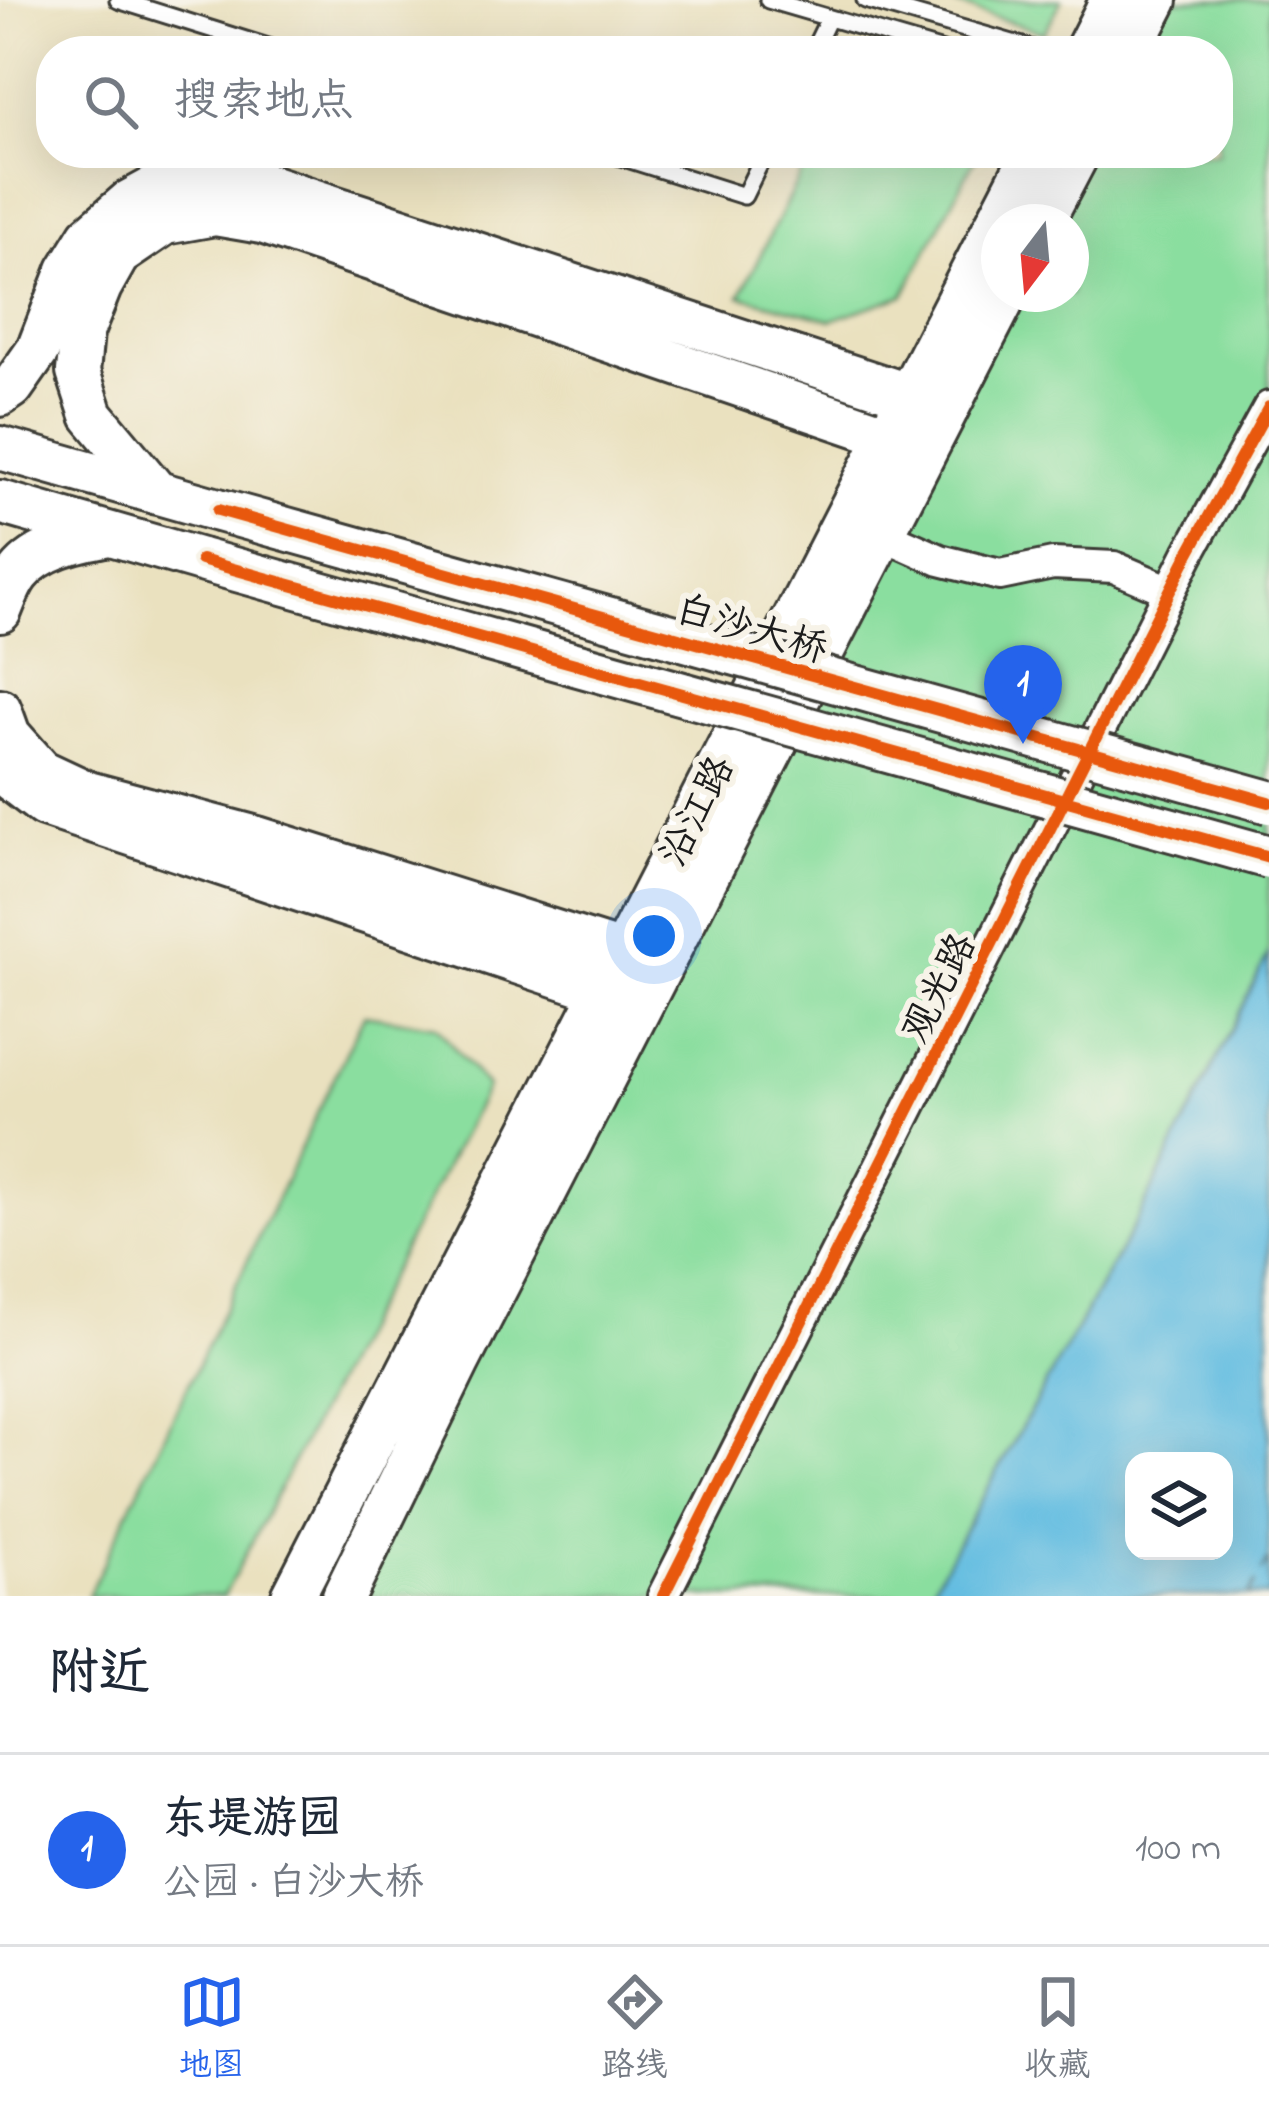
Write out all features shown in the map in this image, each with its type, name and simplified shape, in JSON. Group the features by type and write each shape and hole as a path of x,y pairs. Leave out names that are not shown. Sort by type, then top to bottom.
{"main road":[{"path":"1094,36 1112,0"},
{"path":"1138,36 1156,0"},
{"name":"沿江路","path":"293,1596 928,402 1027,168"},
{"path":"1051,204 1070,168"},
{"path":"0,395 13,387 38,350 69,270 90,236 129,202 160,185 216,179 254,181 928,402"},
{"path":"158,493 92,415 78,372 82,332 118,255 165,223 215,214 262,222 907,442"},
{"name":"沿江路","path":"928,402 993,312"},
{"name":"沿江路","path":"344,1596 458,1362 622,983 662,966 884,535 907,442"},
{"name":"白沙大桥","path":"0,448 1269,802"},
{"path":"0,502 1269,857"},
{"path":"0,611 17,575 39,555 77,540 111,534"},
{"path":"0,710 9,735 41,771 88,793 257,838 622,983"},
{"path":"0,771 44,805 622,983"}],"street":[{"name":"观光路","path":"663,1596 1170,591 1269,406"},
{"path":"884,535 940,560 1000,575 1053,564 1114,567 1170,591"}],"lane":[{"path":"118,0 233,36"},
{"path":"768,0 891,36"},
{"path":"865,0 989,36"},
{"path":"820,36 829,18"},
{"path":"656,168 745,196 758,168"}],"green space":[{"path":"941,0 1062,0 1044,33"},
{"path":"1156,0 1269,0 1269,953 1140,1214 928,1596 344,1596 997,312 1089,312 1089,204 1051,204 1070,168 1233,168 1233,36 1138,36"},
{"path":"804,168 970,168 904,295 832,320 740,296"},
{"path":"364,1015 436,1026 487,1087 224,1596 88,1596"}],"water":[{"path":"1269,953 1269,1596 928,1596 1140,1215"}],"ferry route":[{"path":"1248,1596 1269,1559"}],"cycle path":[{"path":"663,1596 1189,553 1269,407"},
{"path":"218,510 1269,802"},
{"path":"201,560 1269,857"}],"place":[{"name":"东堤游园","path":"1023,744"}]}
